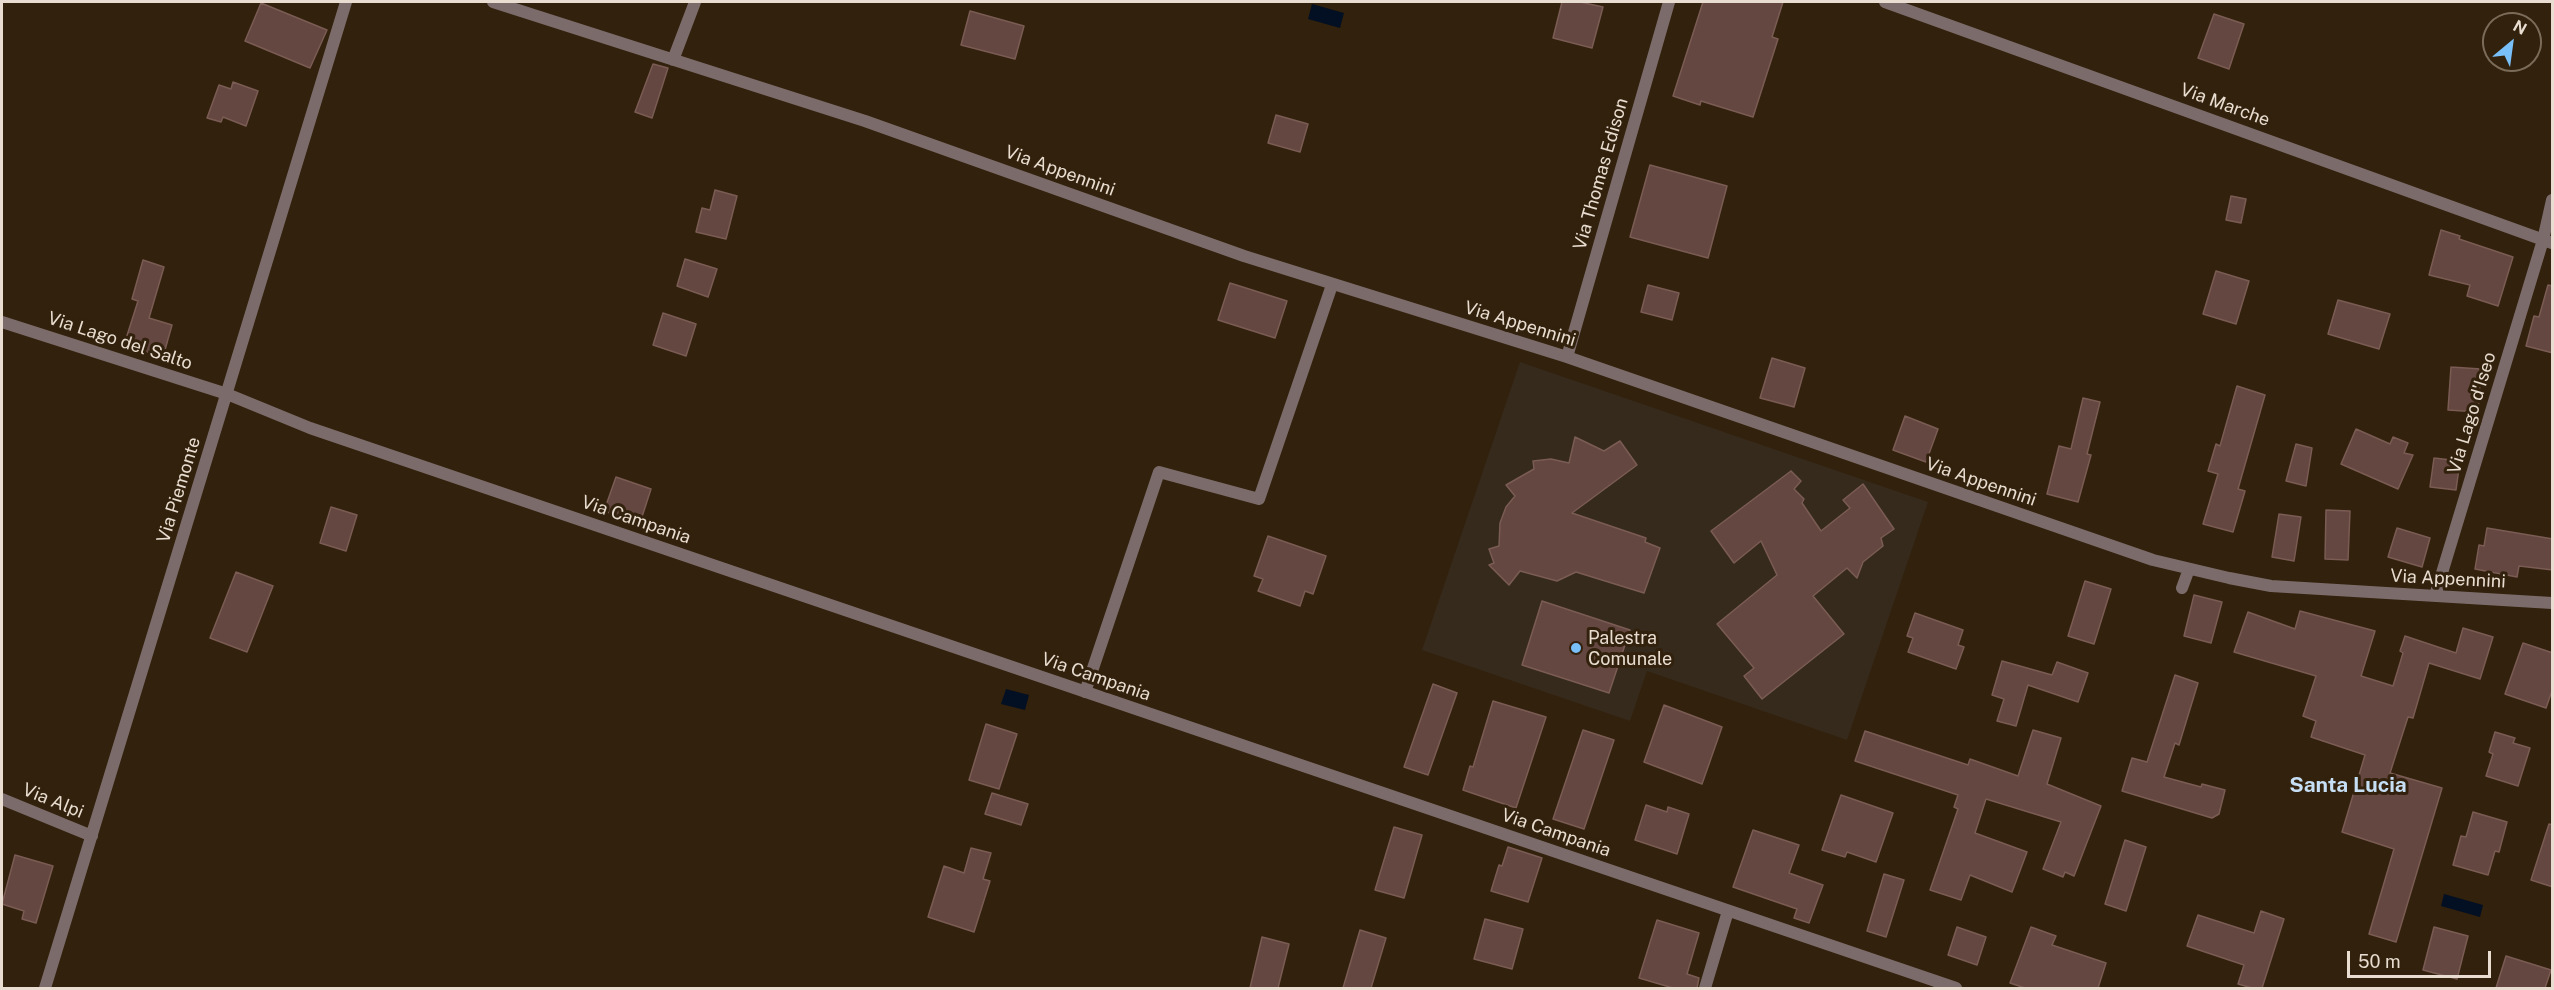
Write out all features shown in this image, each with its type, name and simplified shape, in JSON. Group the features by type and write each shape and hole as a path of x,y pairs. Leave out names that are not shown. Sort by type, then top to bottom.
{"street":[{"name":"Via Piemonte","path":"45,988 346,2"},
{"name":"Via Appennini","path":"493,2 864,121 1332,285 1567,357 2121,550 2189,569 2271,586 2553,603"},
{"path":"673,60 695,2"},
{"name":"Via Thomas Edison","path":"1567,357 1669,2"},
{"name":"Via Marche","path":"1885,2 2548,242"},
{"name":"Via Lago d'Iseo","path":"2435,597 2548,242 2553,200"},
{"path":"1085,692 1159,472 1259,499 1332,285"},
{"name":"Via Lago del Salto","path":"2,322 227,394"},
{"name":"Via Campania","path":"227,394 310,428 1956,988"},
{"path":"2182,588 2189,569"},
{"name":"Via Alpi","path":"2,799 92,836"},
{"path":"1705,988 1728,911"}],"shaded area":[{"path":"1520,362 1928,502 1847,740 1647,671 1630,721 1422,650"}],"water":[{"path":"1312,4 1344,13 1340,28 1308,19"},
{"path":"1006,689 1029,695 1025,710 1001,704"},
{"path":"2444,894 2483,905 2480,917 2441,906"}],"building":[{"path":"1562,2 1580,2 1603,7 1592,48 1553,38"},
{"path":"1703,2 1783,2 1772,37 1778,39 1753,117 1701,101 1700,105 1673,96"},
{"path":"261,3 327,30 310,68 245,41"},
{"path":"970,11 1024,26 1015,59 961,45"},
{"path":"2214,14 2244,24 2229,69 2198,58"},
{"path":"653,64 668,68 652,118 635,112"},
{"path":"233,82 258,91 246,126 223,117 221,122 207,118 219,85 231,89"},
{"path":"1276,115 1308,124 1300,152 1268,143"},
{"path":"1650,165 1727,186 1708,258 1630,237"},
{"path":"715,190 737,196 726,239 696,232 702,208 710,210"},
{"path":"2231,196 2246,199 2241,223 2226,220"},
{"path":"2441,230 2460,236 2459,239 2513,257 2498,306 2467,296 2470,285 2429,275"},
{"path":"685,259 717,269 708,297 677,286"},
{"path":"143,260 164,267 149,318 172,325 163,357 124,345 138,301 132,299"},
{"path":"2216,271 2249,281 2236,324 2203,314"},
{"path":"1230,283 1287,301 1275,338 1218,320"},
{"path":"1648,285 1679,293 1672,320 1641,312"},
{"path":"2548,285 2553,286 2553,353 2526,346 2534,316 2539,317"},
{"path":"2338,300 2390,314 2379,349 2328,334"},
{"path":"663,313 696,324 686,356 653,345"},
{"path":"1772,358 1805,368 1794,407 1760,398"},
{"path":"2451,367 2481,369 2478,412 2448,410"},
{"path":"2237,386 2265,395 2238,489 2245,491 2233,532 2203,524 2218,474 2208,471 2216,444 2220,446"},
{"path":"2083,398 2100,402 2087,454 2091,455 2078,502 2047,494 2059,446 2071,449"},
{"path":"1905,416 1938,429 1926,462 1893,450"},
{"path":"2356,429 2390,444 2393,437 2408,443 2404,453 2413,455 2398,489 2341,464"},
{"path":"1575,437 1604,451 1620,441 1637,465 1572,513 1646,538 1645,542 1660,548 1644,593 1576,572 1557,581 1520,571 1509,585 1489,565 1494,563 1489,549 1499,546 1500,523 1506,507 1515,496 1506,485 1534,469 1533,461 1551,459 1569,463"},
{"path":"2296,444 2312,448 2306,486 2286,481"},
{"path":"2434,458 2460,461 2456,490 2430,487"},
{"path":"1791,471 1801,481 1794,489 1804,499 1802,503 1821,531 1850,508 1843,500 1863,484 1894,529 1881,538 1883,546 1863,562 1857,578 1847,568 1813,596 1844,634 1762,699 1744,676 1754,668 1717,624 1777,575 1761,541 1734,563 1711,531"},
{"path":"616,477 651,489 640,523 604,511"},
{"path":"331,507 357,515 346,551 320,543"},
{"path":"2326,510 2350,511 2348,560 2325,559"},
{"path":"2279,514 2301,517 2294,561 2272,557"},
{"path":"2397,528 2430,538 2422,567 2388,557"},
{"path":"2487,528 2553,539 2553,570 2519,566 2517,577 2475,569 2479,545 2484,546"},
{"path":"1268,536 1326,556 1313,594 1305,591 1300,606 1258,591 1263,579 1254,576"},
{"path":"236,572 273,586 247,652 210,638"},
{"path":"2085,581 2111,589 2094,644 2068,636"},
{"path":"2194,595 2222,602 2211,643 2184,636"},
{"name":"Palestra Comunale","path":"1542,601 1630,630 1609,693 1522,665"},
{"path":"2300,611 2375,631 2361,676 2393,686 2403,653 2400,651 2405,636 2456,653 2463,628 2493,637 2480,679 2429,663 2413,718 2408,717 2390,773 2442,788 2396,942 2369,934 2394,849 2342,832 2365,755 2311,737 2316,721 2303,716 2316,676 2234,652 2248,612 2295,629"},
{"path":"1915,613 1963,630 1958,645 1964,647 1956,669 1908,652 1913,638 1907,636"},
{"path":"2523,643 2553,653 2553,688 2546,708 2505,694"},
{"path":"2002,661 2052,675 2057,662 2088,673 2078,702 2028,685 2016,726 1997,721 2004,699 1992,695"},
{"path":"2175,675 2198,683 2179,745 2175,743 2164,777 2201,787 2202,784 2225,790 2219,814 2212,818 2122,791 2132,758 2147,762"},
{"path":"1433,684 1457,693 1428,775 1404,767"},
{"path":"1493,701 1546,717 1516,808 1463,790 1470,766 1473,767"},
{"path":"1664,705 1722,727 1702,784 1644,762"},
{"path":"986,724 1017,734 999,789 969,780"},
{"path":"1583,730 1614,740 1584,829 1553,819"},
{"path":"2033,730 2061,738 2047,784 2101,806 2074,876 2065,872 2063,877 2043,869 2061,822 1986,799 1975,833 2027,852 2012,892 1970,875 1961,900 1930,890 1958,809 1954,807 1958,795 1855,761 1865,731 1968,765 1970,759 2018,776"},
{"path":"2495,732 2515,738 2513,743 2530,748 2518,786 2486,776 2493,754 2489,752"},
{"path":"992,793 1028,804 1021,825 985,814"},
{"path":"1841,795 1893,813 1876,862 1847,852 1845,857 1822,850"},
{"path":"1646,805 1667,812 1668,807 1689,814 1677,854 1635,840"},
{"path":"2473,812 2507,822 2499,852 2495,851 2488,875 2453,865 2461,836 2466,837"},
{"path":"2549,824 2553,825 2553,887 2531,880"},
{"path":"1394,827 1422,835 1404,898 1375,890"},
{"path":"1753,830 1799,845 1789,873 1823,885 1809,923 1794,918 1797,909 1733,887"},
{"path":"2125,840 2146,847 2126,911 2105,904"},
{"path":"1508,847 1542,858 1528,902 1491,891 1499,865 1502,866"},
{"path":"971,848 991,853 983,879 990,881 974,932 928,917 944,866 964,873"},
{"path":"15,855 53,866 36,923 22,919 24,911 2,904"},
{"path":"1884,874 1904,880 1886,937 1867,931"},
{"path":"2261,911 2284,919 2262,988 2238,984 2244,965 2187,946 2198,915 2254,933"},
{"path":"1485,919 1523,929 1512,969 1474,959"},
{"path":"1657,920 1699,933 1687,974 1699,978 1697,988 1673,988 1639,978"},
{"path":"1957,927 1986,937 1977,965 1948,955"},
{"path":"2031,927 2056,936 2052,945 2106,963 2098,988 2025,988 2010,983"},
{"path":"2434,927 2468,936 2457,979 2423,970"},
{"path":"1360,930 1386,938 1371,988 1343,988"},
{"path":"1262,937 1289,944 1278,988 1250,988"},
{"path":"2506,956 2551,970 2545,988 2496,988"}],"place":[{"name":"Palestra Comunale","path":"1576,648"}],"district":[{"name":"Santa Lucia","path":"2348,786"}]}
